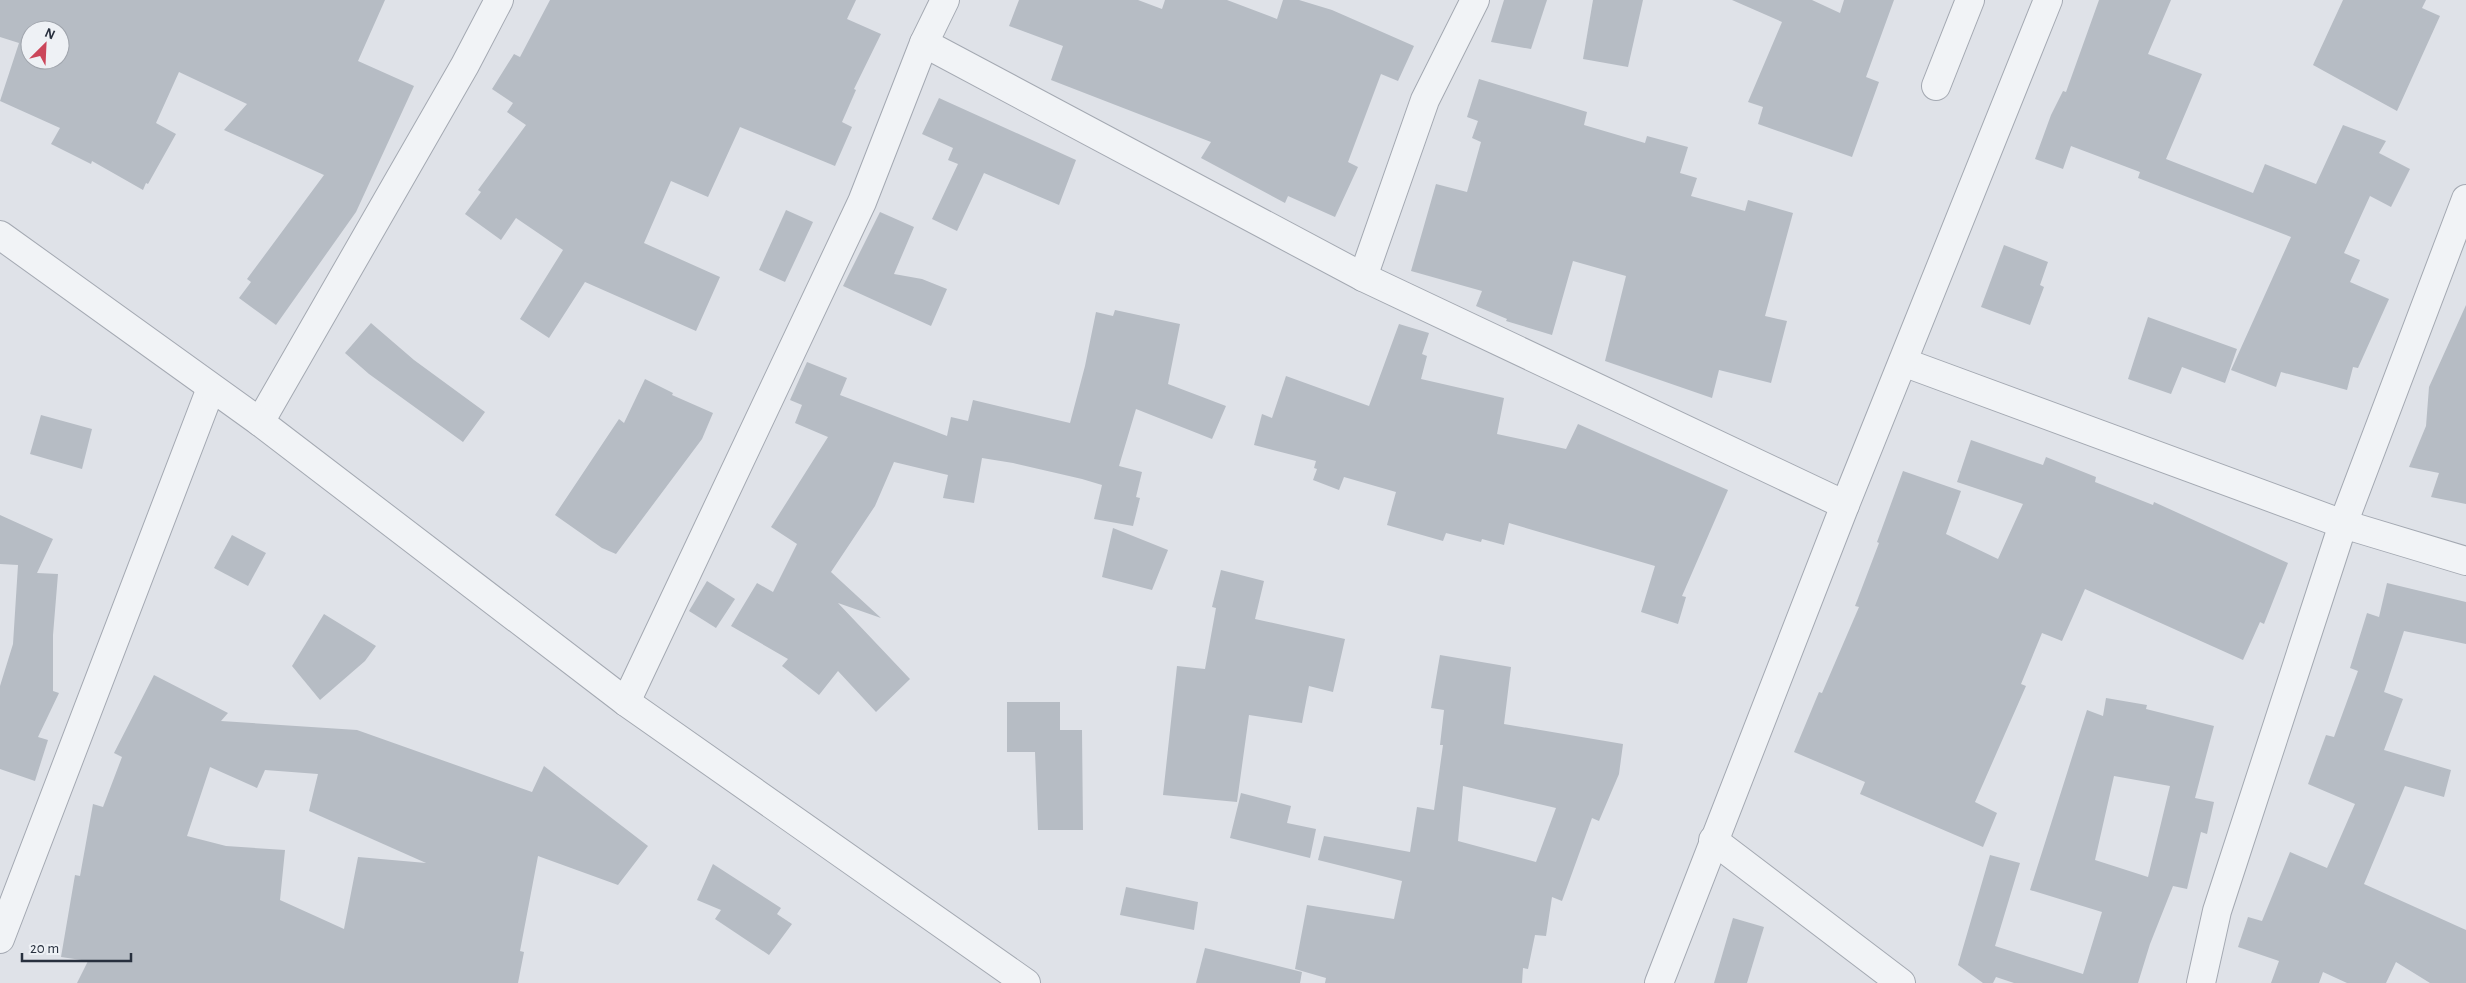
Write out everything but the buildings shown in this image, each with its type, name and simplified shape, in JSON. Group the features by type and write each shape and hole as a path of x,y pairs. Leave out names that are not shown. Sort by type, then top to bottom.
{"street":[{"path":"260,422 466,65 499,0"},
{"path":"626,702 862,202 924,43 945,0"},
{"path":"1363,277 1425,100 1474,0"},
{"path":"1936,86 1970,0"},
{"path":"1659,983 1713,840 1845,505 2048,0"},
{"path":"924,43 1363,277 1845,505"},
{"path":"2201,983 2217,911 2343,524 2466,198"},
{"path":"0,235 260,422 626,702 1026,983"},
{"path":"1903,362 2343,524 2466,561"},
{"path":"0,939 211,388"},
{"path":"1713,840 1901,983"}]}
